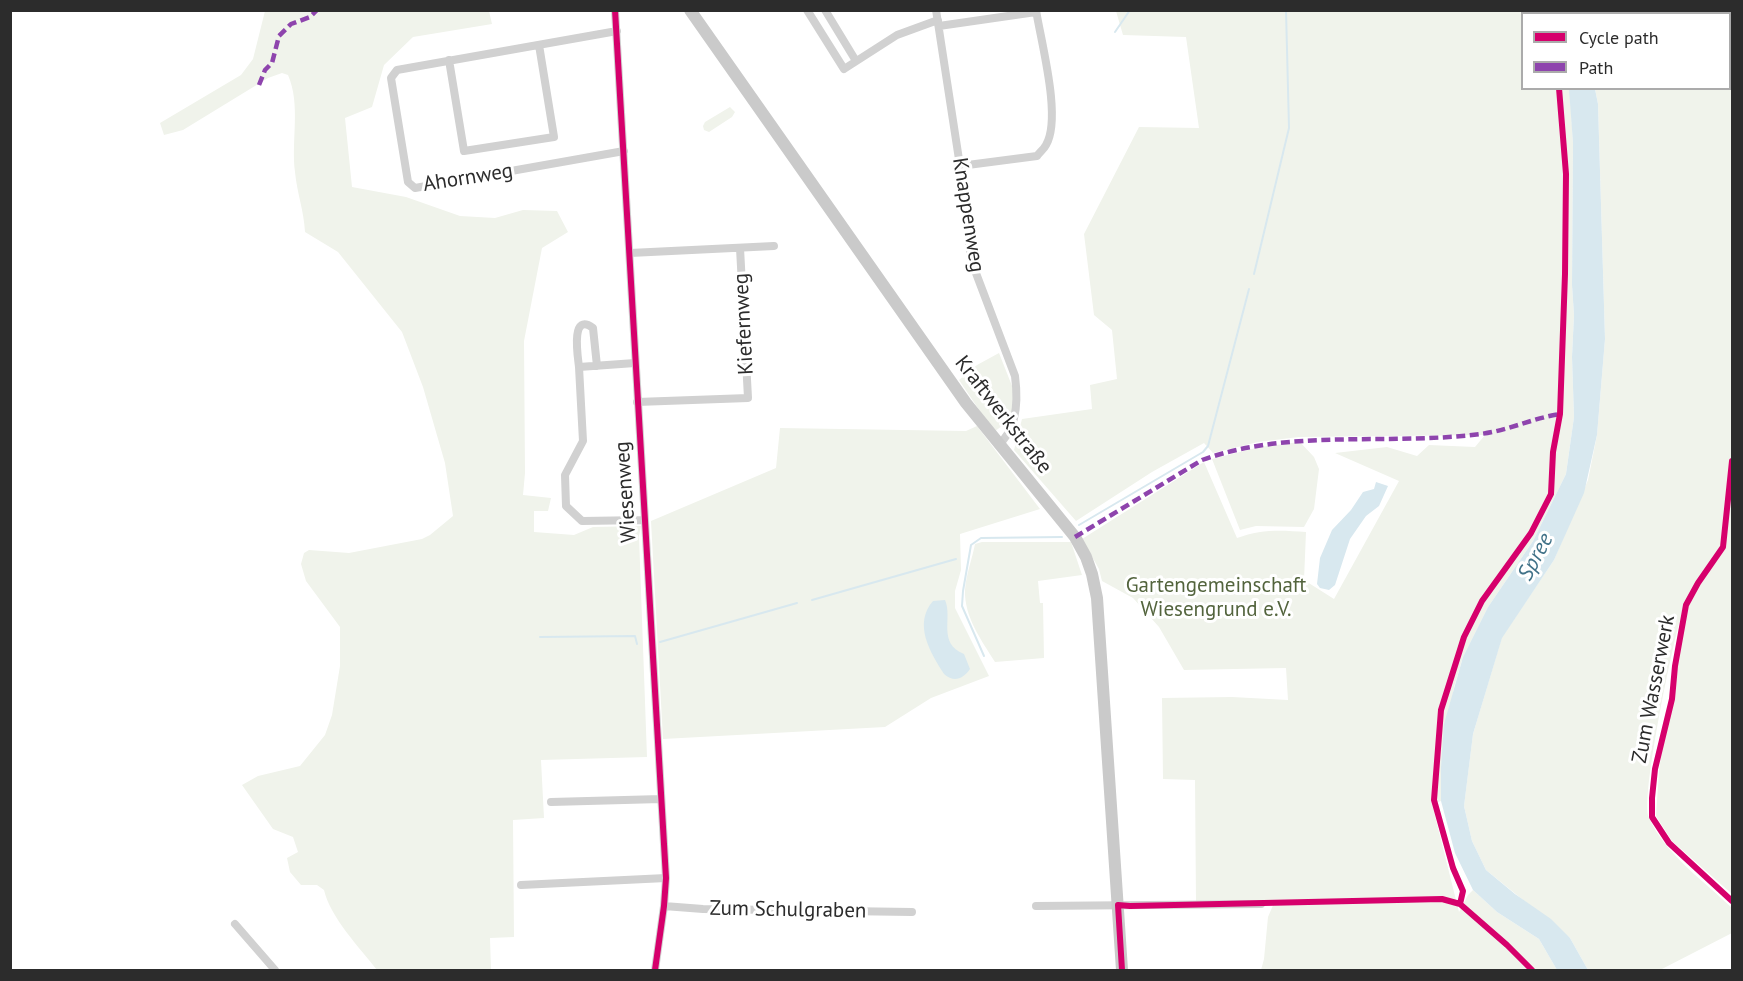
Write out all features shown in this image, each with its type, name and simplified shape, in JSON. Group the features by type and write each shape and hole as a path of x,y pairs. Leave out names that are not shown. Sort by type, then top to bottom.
{"main road":[{"name":"Kraftwerkstraße","path":"690,10 962,399 1068,527 1086,557 1097,598 1122,970"}],"street":[{"name":"Wiesenweg","path":"615,10 666,878 655,970"},
{"path":"807,10 843,69 897,35 937,19 1036,11 1052,104 1047,144 1037,156 960,166"},
{"path":"825,10 856,61"},
{"name":"Knappenweg","path":"937,19 960,166 971,260 1015,376 1016,406 1011,427 998,445"},
{"path":"538,45 554,137 464,151 449,60 617,31"},
{"path":"832,48 843,40"},
{"name":"Ahornweg","path":"449,60 397,70 391,78 408,182 415,188 624,151"},
{"name":"Kiefernweg","path":"630,253 774,246"},
{"name":"Kiefernweg","path":"637,402 748,398 740,248"},
{"name":"Wiesenweg","path":"597,366 593,328 584,325 576,334 583,441 565,475 566,506 582,521 645,520"},
{"path":"579,367 635,363"},
{"path":"551,802 661,799"},
{"path":"522,885 666,878"},
{"path":"1036,906 1260,903"},
{"name":"Zum Schulgraben","path":"664,906 703,909 912,912"},
{"path":"235,924 275,970"}],"green space":[{"path":"1699,10 1700,12 1575,12"},
{"path":"265,11 489,11 492,24 413,37 384,65 372,107 345,118 352,187 406,197 460,216 495,218 523,210 557,211 568,232 542,248 524,341 525,473 523,495 551,498 548,511 534,511 534,532 574,535 593,527 641,526 639,536 647,757 541,760 544,818 513,820 514,937 490,938 491,970 377,970 332,911 324,890 317,885 301,885 290,872 287,858 298,852 293,837 273,829 242,785 258,776 300,766 325,735 332,715 340,666 340,627 306,581 301,564 304,553 309,550 349,553 422,539 453,516 445,463 423,387 402,332 338,252 305,232 294,160 294,98 288,75 282,73 268,78 183,130 164,135 160,123 241,75 253,59"},
{"name":"Gartengemeinschaft Wiesengrund e.V.","path":"1116,11 1542,12 1521,12 1521,90 1569,90 1570,92 1573,143 1574,417 1566,474 1533,541 1488,607 1463,657 1454,687 1441,767 1441,801 1432,804 1459,912 1473,890 1497,912 1539,939 1557,970 1261,970 1268,917 1274,903 1196,903 1195,780 1163,779 1162,698 1232,697 1288,700 1286,668 1184,670 1159,627 1133,598 1102,581 1099,569 1082,539 1204,462 1237,538 1271,531 1306,532 1304,580 1334,599 1399,481 1335,453 1387,447 1417,456 1429,445 1475,447 1485,435 1299,437 1258,442 1213,453 1204,443 1152,472 1076,521 1014,450 1022,419 1092,409 1090,385 1117,379 1112,330 1094,315 1084,234 1139,127 1199,128 1186,37 1123,35"},
{"path":"1731,28 1732,894 1672,841 1656,816 1659,771 1680,620 1658,722 1647,805 1649,818 1665,844 1686,867 1732,908 1732,933 1660,970 1588,970 1570,938 1486,870 1472,841 1464,806 1473,734 1502,637 1554,560 1588,480 1597,435 1605,339 1598,104 1595,90 1731,90"},
{"path":"730,107 735,112 732,117 709,132 704,130 705,122"},
{"path":"999,353 1014,391 1011,419 994,432 959,380 977,365"},
{"path":"977,426 1040,509 960,534 961,570 955,591 955,608 989,676 931,698 885,727 663,739 651,521 776,468 780,428 966,431"},
{"path":"1300,442 1314,457 1319,469 1314,509 1304,527 1256,526 1240,530 1212,459 1260,447"},
{"path":"982,542 1071,542 1082,575 1038,581 1040,603 1043,603 1044,658 995,662 975,628 967,610 965,590 975,544"}],"water":[{"name":"Spree","path":"1569,90 1595,90 1598,104 1605,339 1597,435 1584,493 1554,560 1502,638 1473,734 1464,806 1472,841 1486,870 1551,919 1570,938 1588,970 1557,970 1539,939 1497,912 1473,890 1455,853 1441,801 1441,767 1444,724 1463,657 1488,607 1533,541 1566,474 1574,417 1573,143"},
{"path":"1376,482 1388,486 1379,506 1366,516 1350,539 1335,585 1329,590 1320,588 1317,584 1320,558 1332,530 1351,510 1363,492 1374,489"},
{"path":"945,600 948,637 956,649 964,654 970,669 958,679 944,674 929,647 924,628 927,610 933,601"}],"waterway":[{"path":"1115,32 1130,10"},
{"path":"1254,274 1289,128 1286,10"},
{"path":"1079,525 1203,452 1208,446 1249,289"},
{"path":"984,656 962,606 971,545 981,538 1062,537"},
{"path":"812,600 956,559"},
{"path":"660,642 797,603"},
{"path":"540,637 635,636 637,644"}],"marked path":[{"path":"259,85 265,70 272,63 279,36 291,24 310,17 317,10"},
{"path":"1075,537 1202,460 1236,450 1305,441 1410,439 1480,434 1560,414"}],"cycle path":[{"path":"615,10 666,878 655,970"},
{"path":"1460,904 1463,891 1453,868 1434,800 1441,710 1464,637 1482,601 1531,533 1551,494 1553,452 1560,414 1565,274 1566,174 1559,90"},
{"name":"Zum Wasserwerk","path":"1732,461 1723,547 1686,605 1675,666 1672,699 1655,769 1652,798 1652,817 1669,843 1732,901"},
{"path":"1122,970 1118,905 1442,899 1460,904 1532,970"}]}
